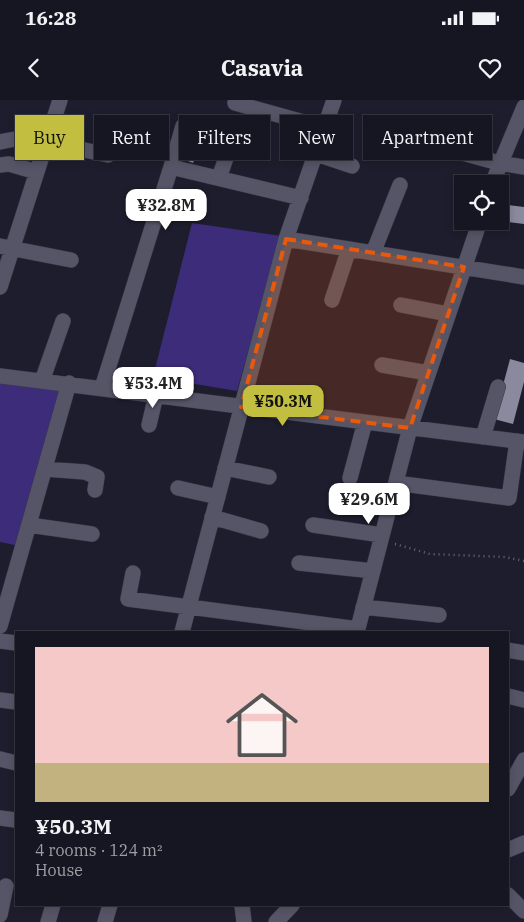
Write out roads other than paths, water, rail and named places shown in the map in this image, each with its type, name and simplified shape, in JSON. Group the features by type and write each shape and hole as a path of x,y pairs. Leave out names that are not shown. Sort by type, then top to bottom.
{"street":[{"path":"55,115 60,100"},
{"path":"329,115 334,100"},
{"path":"235,102 280,115"},
{"path":"495,175 524,107"},
{"path":"0,142 15,139"},
{"path":"102,388 179,140"},
{"path":"0,287 7,243 41,160"},
{"path":"219,178 225,160"},
{"path":"182,631 286,239 314,160"},
{"path":"334,160 352,166"},
{"path":"489,160 524,167"},
{"path":"0,165 9,164 37,172"},
{"path":"171,167 301,198"},
{"path":"373,253 400,185"},
{"path":"133,573 128,599 189,606 357,631 410,428 477,230"},
{"path":"286,239 524,276"},
{"path":"7,243 71,260"},
{"path":"332,300 349,249"},
{"path":"401,305 448,314"},
{"path":"42,381 63,321"},
{"path":"382,366 428,374"},
{"path":"0,376 69,383 241,407 520,441 510,498 396,483"},
{"path":"0,626 69,383"},
{"path":"483,437 498,387"},
{"path":"149,425 156,394"},
{"path":"350,478 365,422"},
{"path":"225,468 269,477"},
{"path":"45,469 85,472 97,477 95,490"},
{"path":"178,488 218,497"},
{"path":"212,518 261,531"},
{"path":"313,524 381,539"},
{"path":"28,525 92,534"},
{"path":"300,563 373,571"},
{"path":"363,607 439,615"},
{"path":"0,641 15,643"},
{"path":"509,650 524,653"},
{"path":"509,696 524,700"},
{"path":"0,700 15,702"},
{"path":"0,759 15,763"},
{"path":"509,787 524,760"},
{"path":"0,818 15,820"},
{"path":"509,850 524,843"},
{"path":"0,915 6,886"},
{"path":"509,895 524,911"},
{"path":"48,922 53,906"},
{"path":"105,922 110,906"},
{"path":"242,906 244,922"},
{"path":"276,922 291,906"}]}
